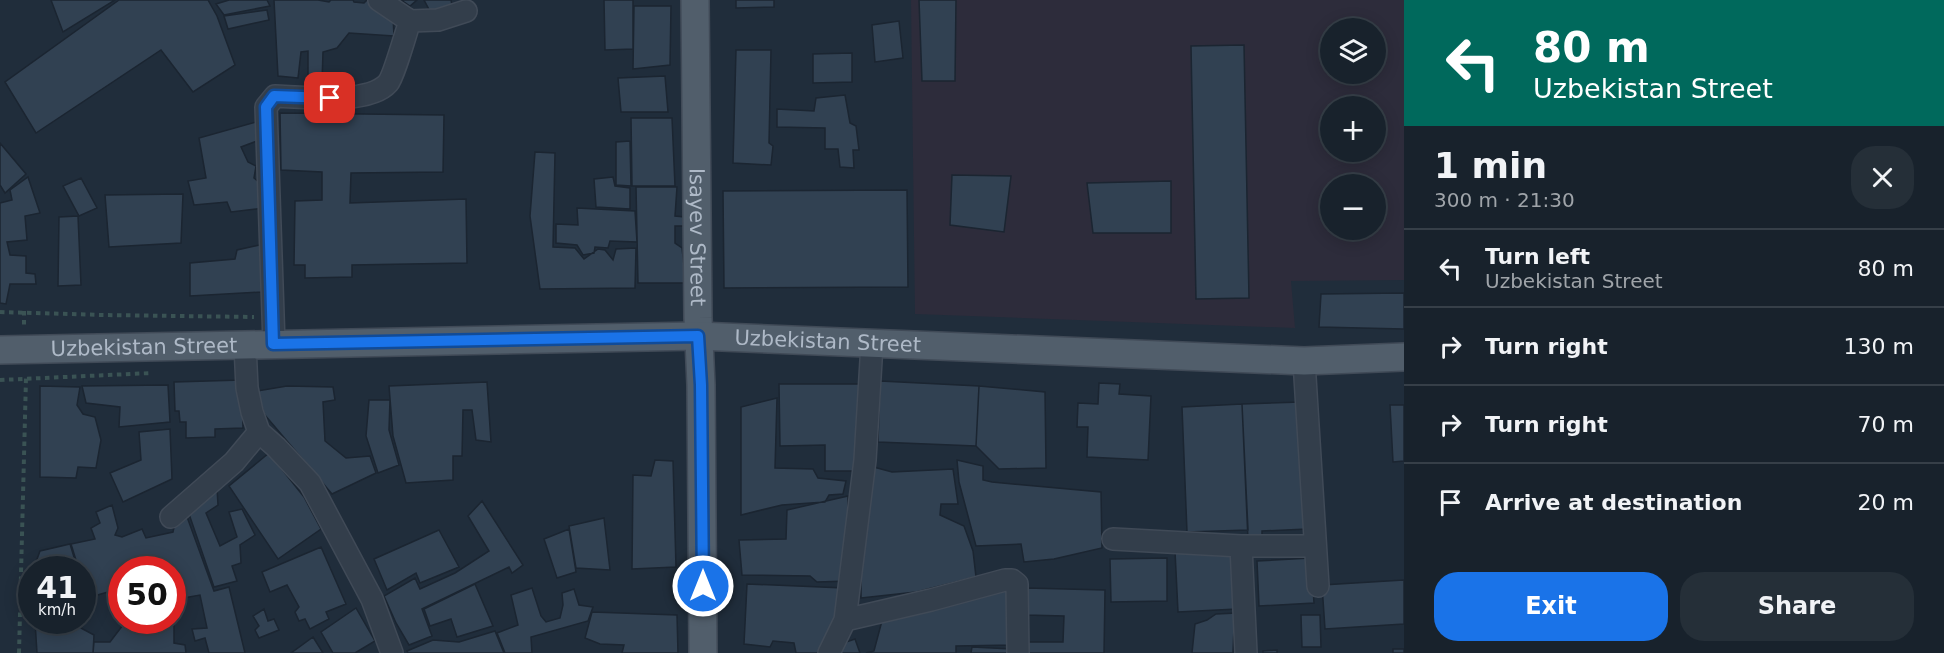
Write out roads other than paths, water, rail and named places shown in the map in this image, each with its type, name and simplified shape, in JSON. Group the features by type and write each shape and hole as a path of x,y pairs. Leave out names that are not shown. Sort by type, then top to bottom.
{"main road":[{"name":"Isayev Street","path":"695,0 703,653"},
{"name":"Uzbekistan Street","path":"6,350 698,336 1304,361 1404,357"}],"lane":[{"path":"379,0 410,21 438,20 466,11"},
{"path":"273,344 266,107 274,96 330,98 371,95 389,82 410,21"},
{"path":"829,653 845,620 865,460 872,344"},
{"path":"244,345 247,388 259,432 310,483 372,599 392,653"},
{"path":"1304,361 1318,586"},
{"path":"171,518 234,462 259,432"},
{"path":"1113,539 1242,546 1316,546"},
{"path":"1242,546 1246,653"},
{"path":"845,620 1012,580 1017,584 1018,653"}]}
